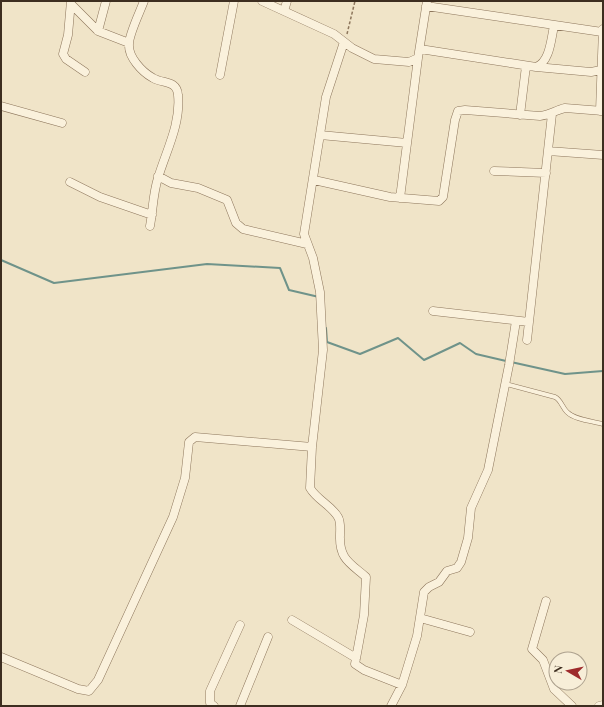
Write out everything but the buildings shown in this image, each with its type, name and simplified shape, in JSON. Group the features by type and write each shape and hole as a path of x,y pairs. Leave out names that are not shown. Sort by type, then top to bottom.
{"street":[{"path":"98,31 106,1"},
{"path":"144,1 129,43 131,56 152,78 175,86 178,94 177,119 158,176 150,226"},
{"path":"220,75 234,1"},
{"path":"262,1 334,34 357,52 374,59 409,62 418,58"},
{"path":"284,11 287,1"},
{"path":"71,3 98,31 129,43"},
{"path":"71,3 68,35 63,54 66,59 86,72"},
{"path":"314,180 400,198 442,200 455,120 458,111 465,110 540,116 552,114 565,108 601,111 600,70 603,31 554,26 426,4 400,198"},
{"path":"536,67 541,65 545,60 554,26"},
{"path":"344,42 326,97 314,180 304,234 313,258 321,297 323,350 312,447 310,488 338,517 341,552 346,560 366,577 367,582 362,629 355,664 357,667 402,684"},
{"path":"420,49 526,66 591,72 600,70"},
{"path":"520,115 526,66"},
{"path":"1,106 62,123"},
{"path":"527,340 552,114"},
{"path":"320,135 407,143"},
{"path":"548,151 603,155"},
{"path":"494,170 546,173"},
{"path":"158,176 171,184 198,188 227,200 236,223 243,229 307,244"},
{"path":"70,182 100,197 152,215"},
{"path":"433,311 529,322"},
{"path":"391,706 402,684 420,618 422,596 426,589 439,582 447,571 457,568 461,562 468,538 471,508 487,475 510,365 516,321"},
{"path":"1,657 78,689 89,691 98,680 173,517 182,491 188,448 191,439 195,437 312,447"},
{"path":"546,601 532,649 543,660 554,689 572,706"},
{"path":"420,618 470,632"},
{"path":"292,620 356,658"},
{"path":"214,706 210,702 210,692 240,625"},
{"path":"240,706 268,637"},
{"path":"599,706 603,705"}],"lane":[{"path":"506,384 555,397 560,401 565,411 573,416 603,424"}],"path":[{"path":"344,42 356,1"}],"waterway":[{"path":"1,260 54,283 207,264 280,268 289,290 319,297"},
{"path":"326,328 327,342 360,354 398,338 424,360 460,343 476,354 506,361"},
{"path":"511,362 565,374 603,371"}]}
